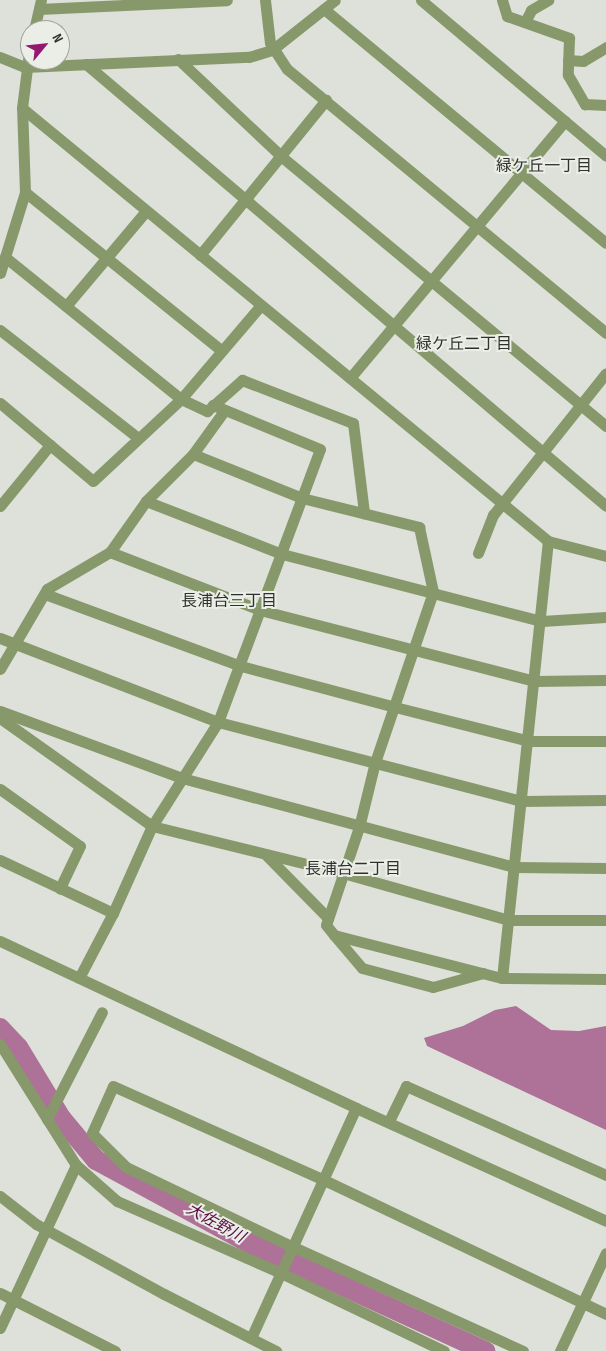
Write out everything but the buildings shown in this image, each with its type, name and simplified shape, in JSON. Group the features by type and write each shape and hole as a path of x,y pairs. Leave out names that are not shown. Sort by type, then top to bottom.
{"street":[{"path":"36,20 40,5 227,0"},
{"path":"265,0 272,50 287,69 478,224 606,333"},
{"path":"70,65 249,57 272,50 335,0"},
{"path":"421,0 606,156"},
{"path":"502,0 507,16 569,38 568,75 585,104 606,105"},
{"path":"525,22 531,10 548,0"},
{"path":"324,9 606,243"},
{"path":"568,60 582,60 606,47"},
{"path":"0,57 20,65"},
{"path":"178,59 282,157 606,426"},
{"path":"86,64 606,506"},
{"path":"0,273 25,192 22,108 25,70"},
{"path":"200,255 282,157 326,100"},
{"path":"22,108 548,541 606,556"},
{"path":"350,378 564,121"},
{"path":"25,192 222,351"},
{"path":"66,306 146,210"},
{"path":"5,256 181,399 207,410 242,380 353,423 364,513"},
{"path":"0,402 93,481 181,399 261,305"},
{"path":"0,330 138,438"},
{"path":"478,553 493,514 606,373"},
{"path":"79,978 113,913 152,826 218,722 241,666 320,449 213,405"},
{"path":"0,669 48,590 110,552 146,501 193,454 224,410"},
{"path":"0,506 50,445"},
{"path":"193,454 302,498 419,527 433,592 416,650 376,762 359,827 326,925 362,968 433,986 485,973"},
{"path":"146,501 282,554 542,621 606,617"},
{"path":"502,978 542,621 548,541"},
{"path":"110,552 260,610 535,681 606,680"},
{"path":"45,594 241,666 395,707 528,741 606,741"},
{"path":"0,638 218,722 522,801 606,800"},
{"path":"0,711 182,778 359,827 514,867 606,868"},
{"path":"0,718 152,826 343,873 509,920 606,920"},
{"path":"0,789 80,846 60,888"},
{"path":"265,854 328,918"},
{"path":"0,860 113,913"},
{"path":"334,935 502,978 606,979"},
{"path":"0,941 356,1108 389,1121 606,1221"},
{"path":"47,1119 102,1012"},
{"path":"0,1044 28,1084 76,1165 117,1201 279,1272 444,1351"},
{"path":"523,1351 291,1246 126,1167 92,1133 113,1086 322,1179 606,1314"},
{"path":"389,1121 406,1086 606,1175"},
{"path":"251,1338 279,1272 356,1108"},
{"path":"0,1328 76,1165"},
{"path":"0,1196 46,1229 276,1351"},
{"path":"560,1351 606,1253"},
{"path":"0,1293 115,1351"}],"shaded area":[{"path":"516,1006 551,1030 579,1031 606,1026 606,1130 427,1046 424,1038 463,1026 495,1010"}],"waterway":[{"name":"大佐野川","path":"0,1028 18,1047 61,1118 96,1160 249,1243 485,1351"}],"district":[{"name":"緑ケ丘一丁目","path":"544,167"},
{"name":"緑ケ丘二丁目","path":"464,345"},
{"name":"長浦台三丁目","path":"229,602"},
{"name":"長浦台二丁目","path":"353,870"}]}
